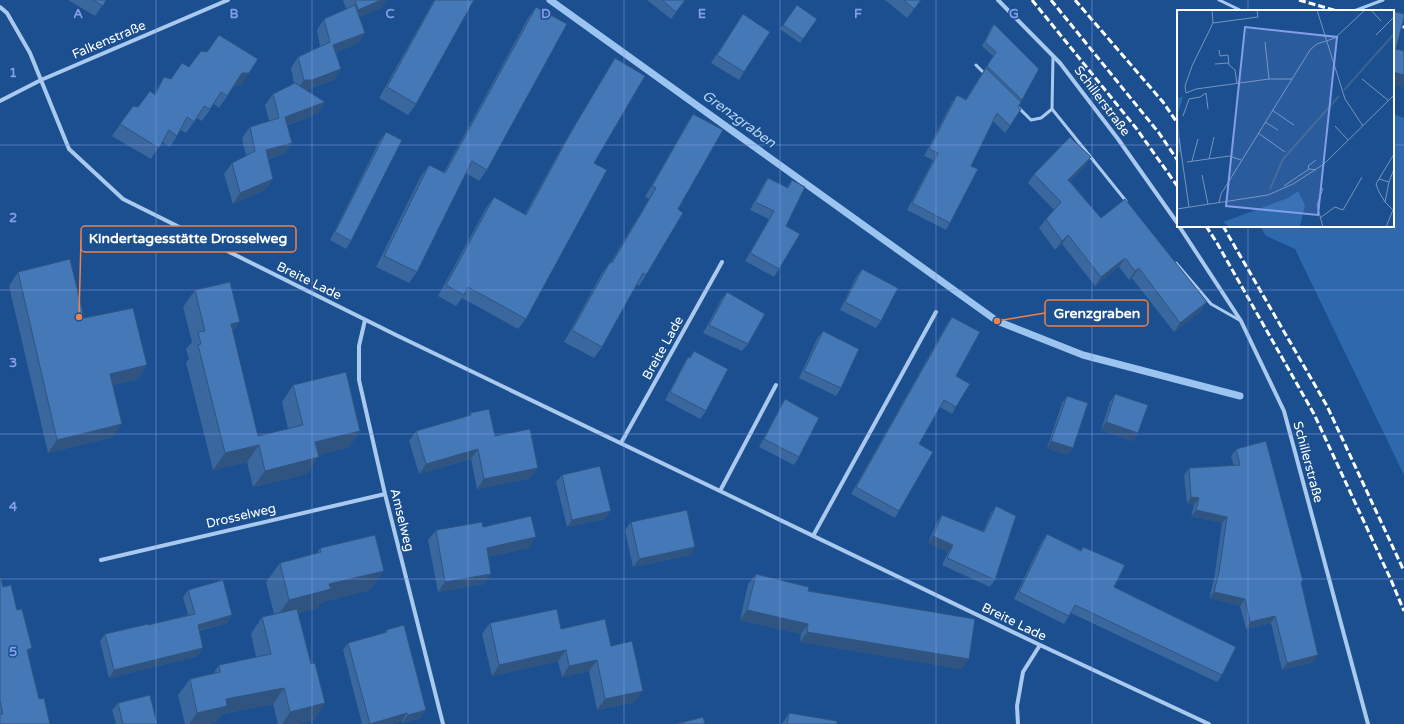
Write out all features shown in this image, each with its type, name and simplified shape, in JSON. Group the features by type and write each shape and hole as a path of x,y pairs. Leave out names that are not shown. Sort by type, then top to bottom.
{"street":[{"name":"Falkenstraße","path":"0,101 41,80 228,0"},
{"name":"Schillerstraße","path":"998,0 1053,56 1118,139 1177,222"},
{"name":"Breite Lade","path":"0,7 7,13 26,46 69,149 123,199 365,320 1040,645 1208,724"},
{"name":"Schillerstraße","path":"1180,227 1241,321 1284,411 1368,724"},
{"name":"Breite Lade","path":"621,443 722,262"},
{"path":"813,536 936,312"},
{"name":"Amselweg","path":"365,320 359,346 359,380 385,494 443,724"},
{"path":"720,491 776,385"},
{"name":"Drosselweg","path":"101,560 385,494"},
{"path":"1018,724 1017,706 1023,672 1040,645"}],"lane":[{"path":"1219,0 1240,10"},
{"path":"1357,10 1384,0"},
{"path":"1053,56 1052,109 1127,202"},
{"path":"976,65 987,76"},
{"path":"1015,103 1031,120 1041,118 1052,109"},
{"path":"1175,262 1211,304 1241,321"}],"shaded area":[{"path":"1394,114 1404,118 1404,475 1295,249 1266,236 1261,227 1394,227"}],"building":[{"path":"93,0 106,0 103,6"},
{"path":"355,0 381,0 358,10"},
{"path":"435,0 474,0 416,104 387,87"},
{"path":"662,0 685,0 676,12"},
{"path":"904,0 921,0 914,9"},
{"path":"355,5 365,33 333,45 341,69 312,80 304,80 298,57 330,42 324,19"},
{"path":"797,5 817,19 803,39 783,25"},
{"path":"536,7 567,24 487,170 472,161 417,272 384,256 429,165 445,173"},
{"path":"1394,11 1404,14 1396,49 1404,51 1404,75 1394,72"},
{"path":"743,14 770,32 744,72 717,55"},
{"path":"994,24 1039,69 1022,100 987,66 996,52 985,42"},
{"path":"219,35 258,59 249,73 242,73 227,96 221,92 210,109 204,106 194,122 187,117 177,136 169,130 159,148 120,124 133,106 138,107 150,91 155,95 164,77 171,79 182,63 189,67 201,51 207,52"},
{"path":"615,58 645,76 594,163 607,170 526,319 468,287 464,295 446,285 494,197 526,215 571,132"},
{"path":"986,68 1021,102 1018,107 1021,109 1010,126 997,113 971,166 978,169 950,223 912,203 938,153 929,149 957,95 966,100"},
{"path":"295,83 325,102 285,117 292,143 266,150 273,179 240,193 232,163 255,151 250,127 279,118 273,94"},
{"path":"693,114 723,130 678,209 683,213 646,275 643,273 602,347 572,330 610,262 612,263 656,188 652,186"},
{"path":"386,132 402,140 351,241 335,232"},
{"path":"1070,137 1091,157 1068,180 1101,218 1125,199 1207,302 1180,323 1139,268 1135,271 1125,258 1101,277 1068,235 1062,241 1046,219 1061,202 1034,174"},
{"path":"768,178 788,188 792,180 805,187 786,226 800,234 779,269 750,253 774,211 755,202"},
{"path":"70,259 84,318 133,308 147,365 110,374 122,424 57,440 18,272"},
{"path":"862,269 898,288 881,321 845,302"},
{"path":"230,282 240,322 231,324 258,436 303,425 293,385 346,372 360,431 315,442 319,457 265,471 259,445 225,453 198,345 201,344 198,332 205,331 195,290"},
{"path":"727,292 765,314 748,344 709,325"},
{"path":"952,317 980,332 956,376 970,384 956,407 944,400 919,444 933,452 899,511 856,487"},
{"path":"823,331 859,349 841,388 804,371"},
{"path":"694,351 728,369 706,411 670,392 688,357 690,358"},
{"path":"1115,394 1148,405 1138,433 1106,422"},
{"path":"1067,396 1088,403 1073,448 1051,441"},
{"path":"785,399 819,418 799,457 764,439"},
{"path":"489,409 495,436 530,429 538,468 484,479 478,449 426,464 416,431 471,415 470,413"},
{"path":"1266,441 1303,581 1301,582 1318,655 1287,663 1275,616 1250,622 1245,599 1214,592 1219,572 1227,517 1196,510 1199,498 1191,497 1189,468 1240,465 1236,449"},
{"path":"600,466 611,511 572,520 562,475"},
{"path":"996,506 1016,516 995,580 947,558 953,545 933,536 942,515 984,532"},
{"path":"687,510 695,547 639,559 631,522"},
{"path":"531,516 536,537 487,548 491,574 445,582 436,530 482,522 483,527"},
{"path":"1047,534 1081,551 1083,547 1125,565 1114,587 1236,647 1222,675 1075,605 1069,616 1019,592"},
{"path":"375,535 384,571 329,584 331,589 289,600 280,563 321,552 320,548"},
{"path":"756,574 809,587 808,591 975,619 969,659 807,632 808,624 747,610"},
{"path":"0,578 3,587 11,585 17,610 22,609 32,648 27,650 39,699 44,698 50,724 0,724 0,714 3,714 0,701"},
{"path":"223,580 232,615 198,625 203,648 114,670 105,634 195,614 188,590"},
{"path":"297,609 311,664 315,663 325,703 290,712 284,688 226,699 227,706 197,713 190,679 220,672 219,665 271,654 262,617"},
{"path":"557,609 561,629 605,619 611,646 632,641 643,691 605,699 597,660 569,666 566,650 499,665 490,623"},
{"path":"404,625 426,710 408,715 407,713 370,724 348,643 387,632 386,630"},
{"path":"150,695 157,724 123,724 118,703"},
{"path":"789,713 837,721 837,724 787,724"},
{"path":"703,717 705,724 676,724"}],"waterway":[{"name":"Grenzgraben","path":"550,0 997,321 1083,355 1240,396"}],"railway":[{"path":"1032,0 1136,128 1177,186"},
{"path":"1051,0 1159,133 1177,160"},
{"path":"1075,0 1163,102 1177,123"},
{"path":"1299,0 1334,10"},
{"path":"1394,24 1404,27"},
{"path":"1207,227 1314,414 1404,611"},
{"path":"1224,227 1327,406 1404,571"}],"place":[{"name":"Kindertagesstätte Drosselweg","path":"79,317"},
{"name":"Grenzgraben","path":"997,321"}]}
